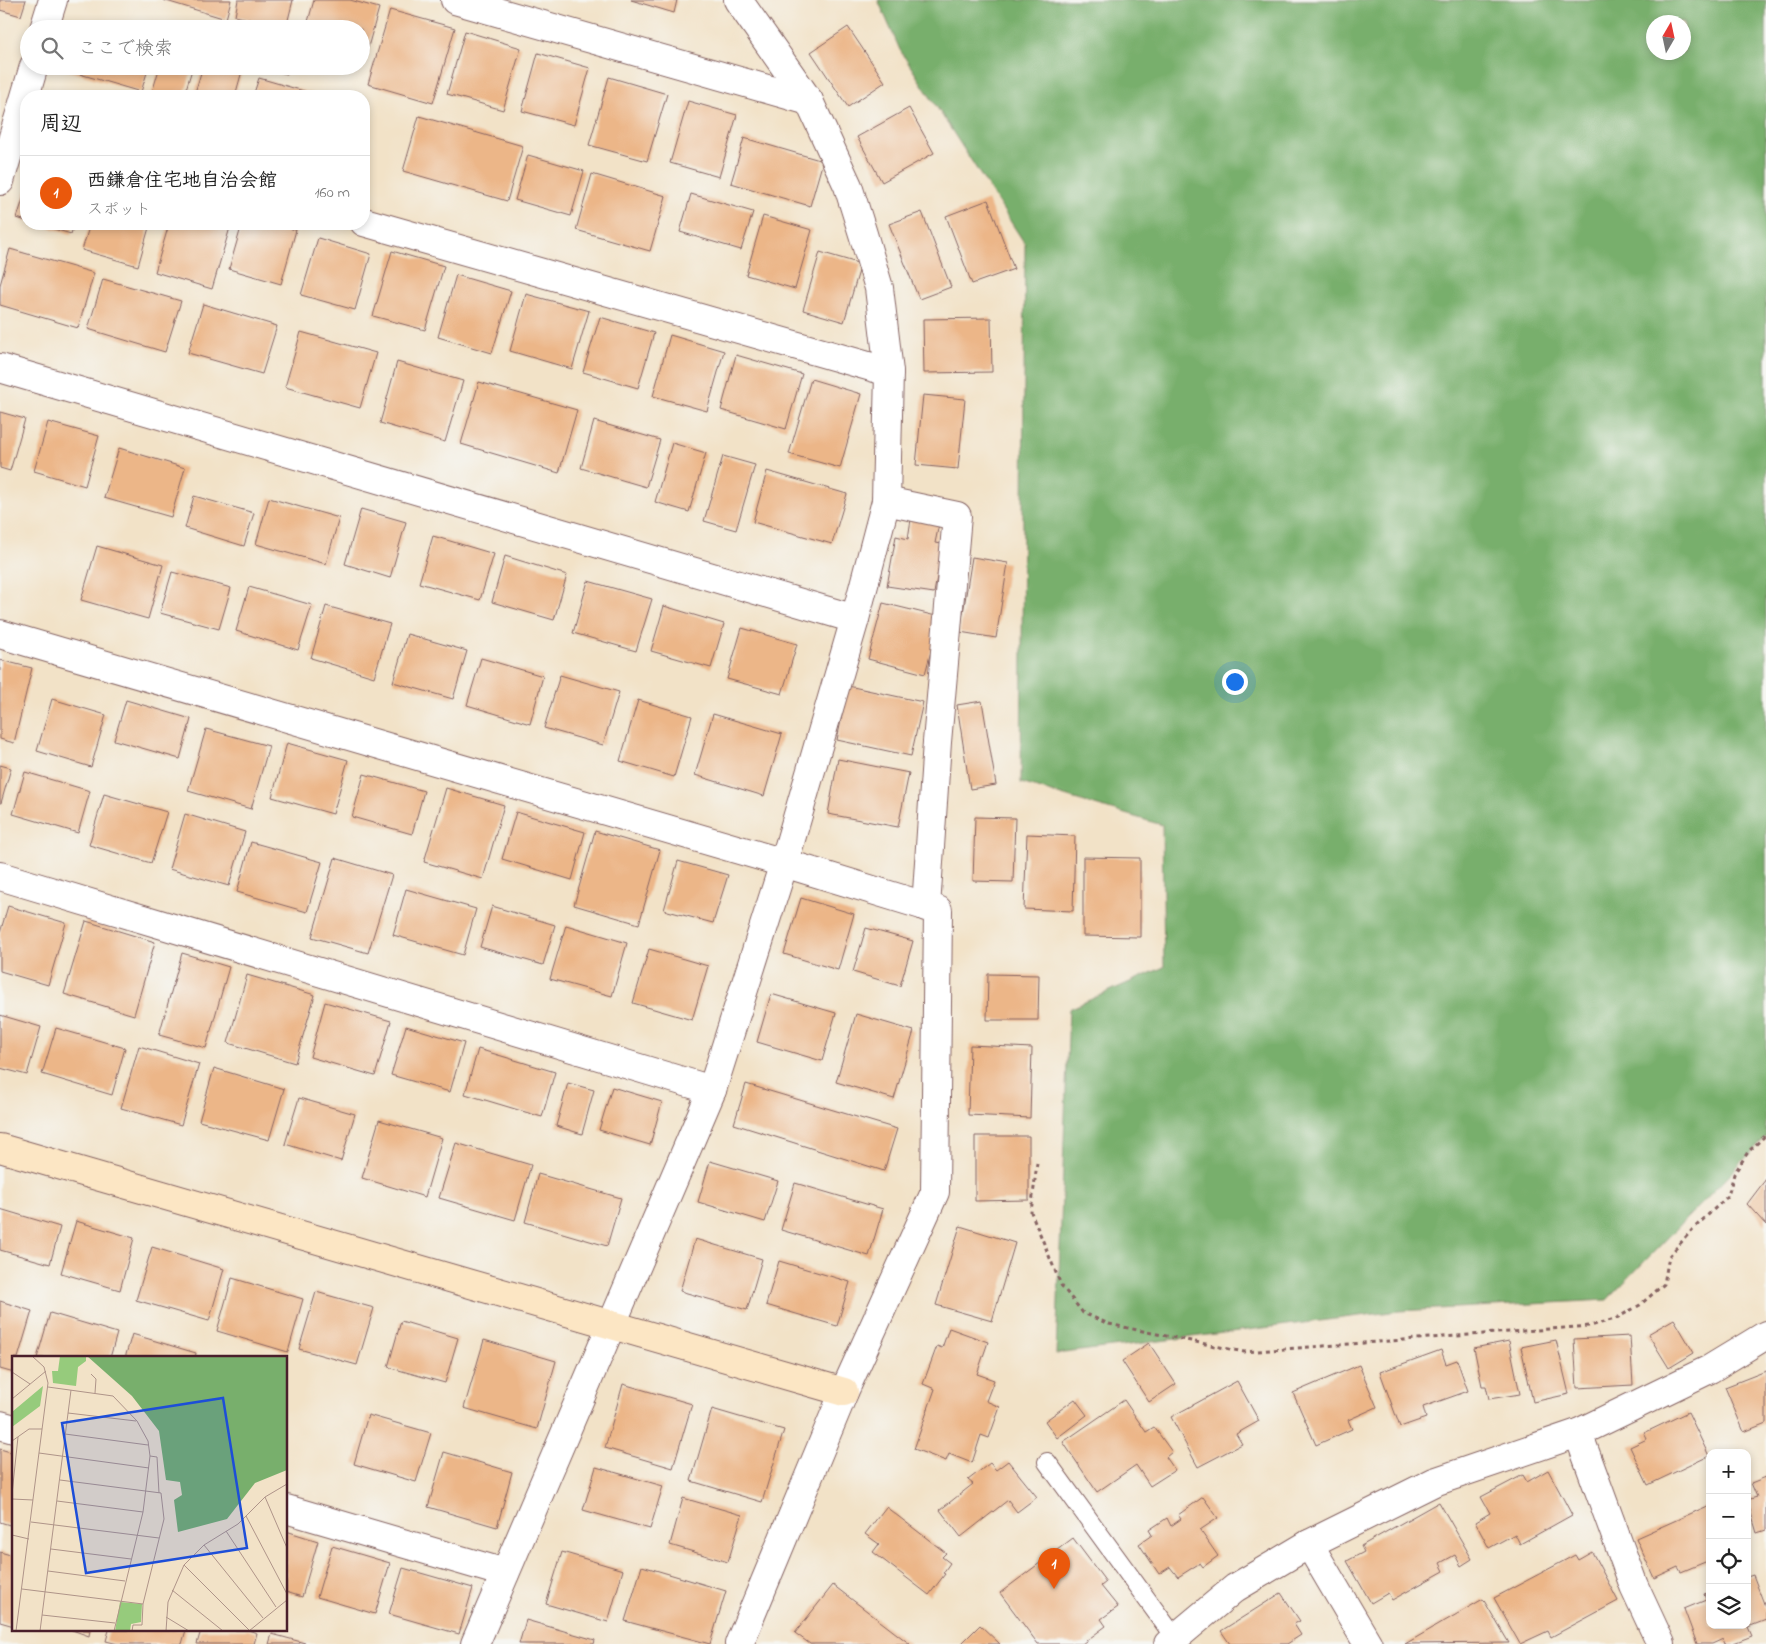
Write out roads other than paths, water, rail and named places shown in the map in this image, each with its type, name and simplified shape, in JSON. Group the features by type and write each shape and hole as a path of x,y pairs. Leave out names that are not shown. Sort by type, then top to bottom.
{"street":[{"path":"47,20 53,0"},
{"path":"455,0 809,101"},
{"path":"475,1644 712,1090 784,863 855,619 886,501 889,372 879,288 848,186 809,101 738,0"},
{"path":"29,90 32,75"},
{"path":"0,181 20,129"},
{"path":"370,224 889,372"},
{"path":"0,368 855,619"},
{"path":"886,501 957,516 937,742 926,907"},
{"path":"0,634 784,863 938,910 935,1192 844,1392 739,1644"},
{"path":"0,876 712,1090"},
{"path":"0,1148 844,1392"},
{"path":"1171,1641 1235,1588 1309,1544 1434,1482 1578,1434 1710,1369 1766,1335"},
{"path":"1578,1434 1634,1586 1661,1644"},
{"path":"288,1510 505,1573"},
{"path":"1309,1544 1368,1644"}],"lane":[{"path":"1047,1462 1171,1641"}],"place":[{"name":"西鎌倉住宅地自治会館","path":"1054,1589"}]}
